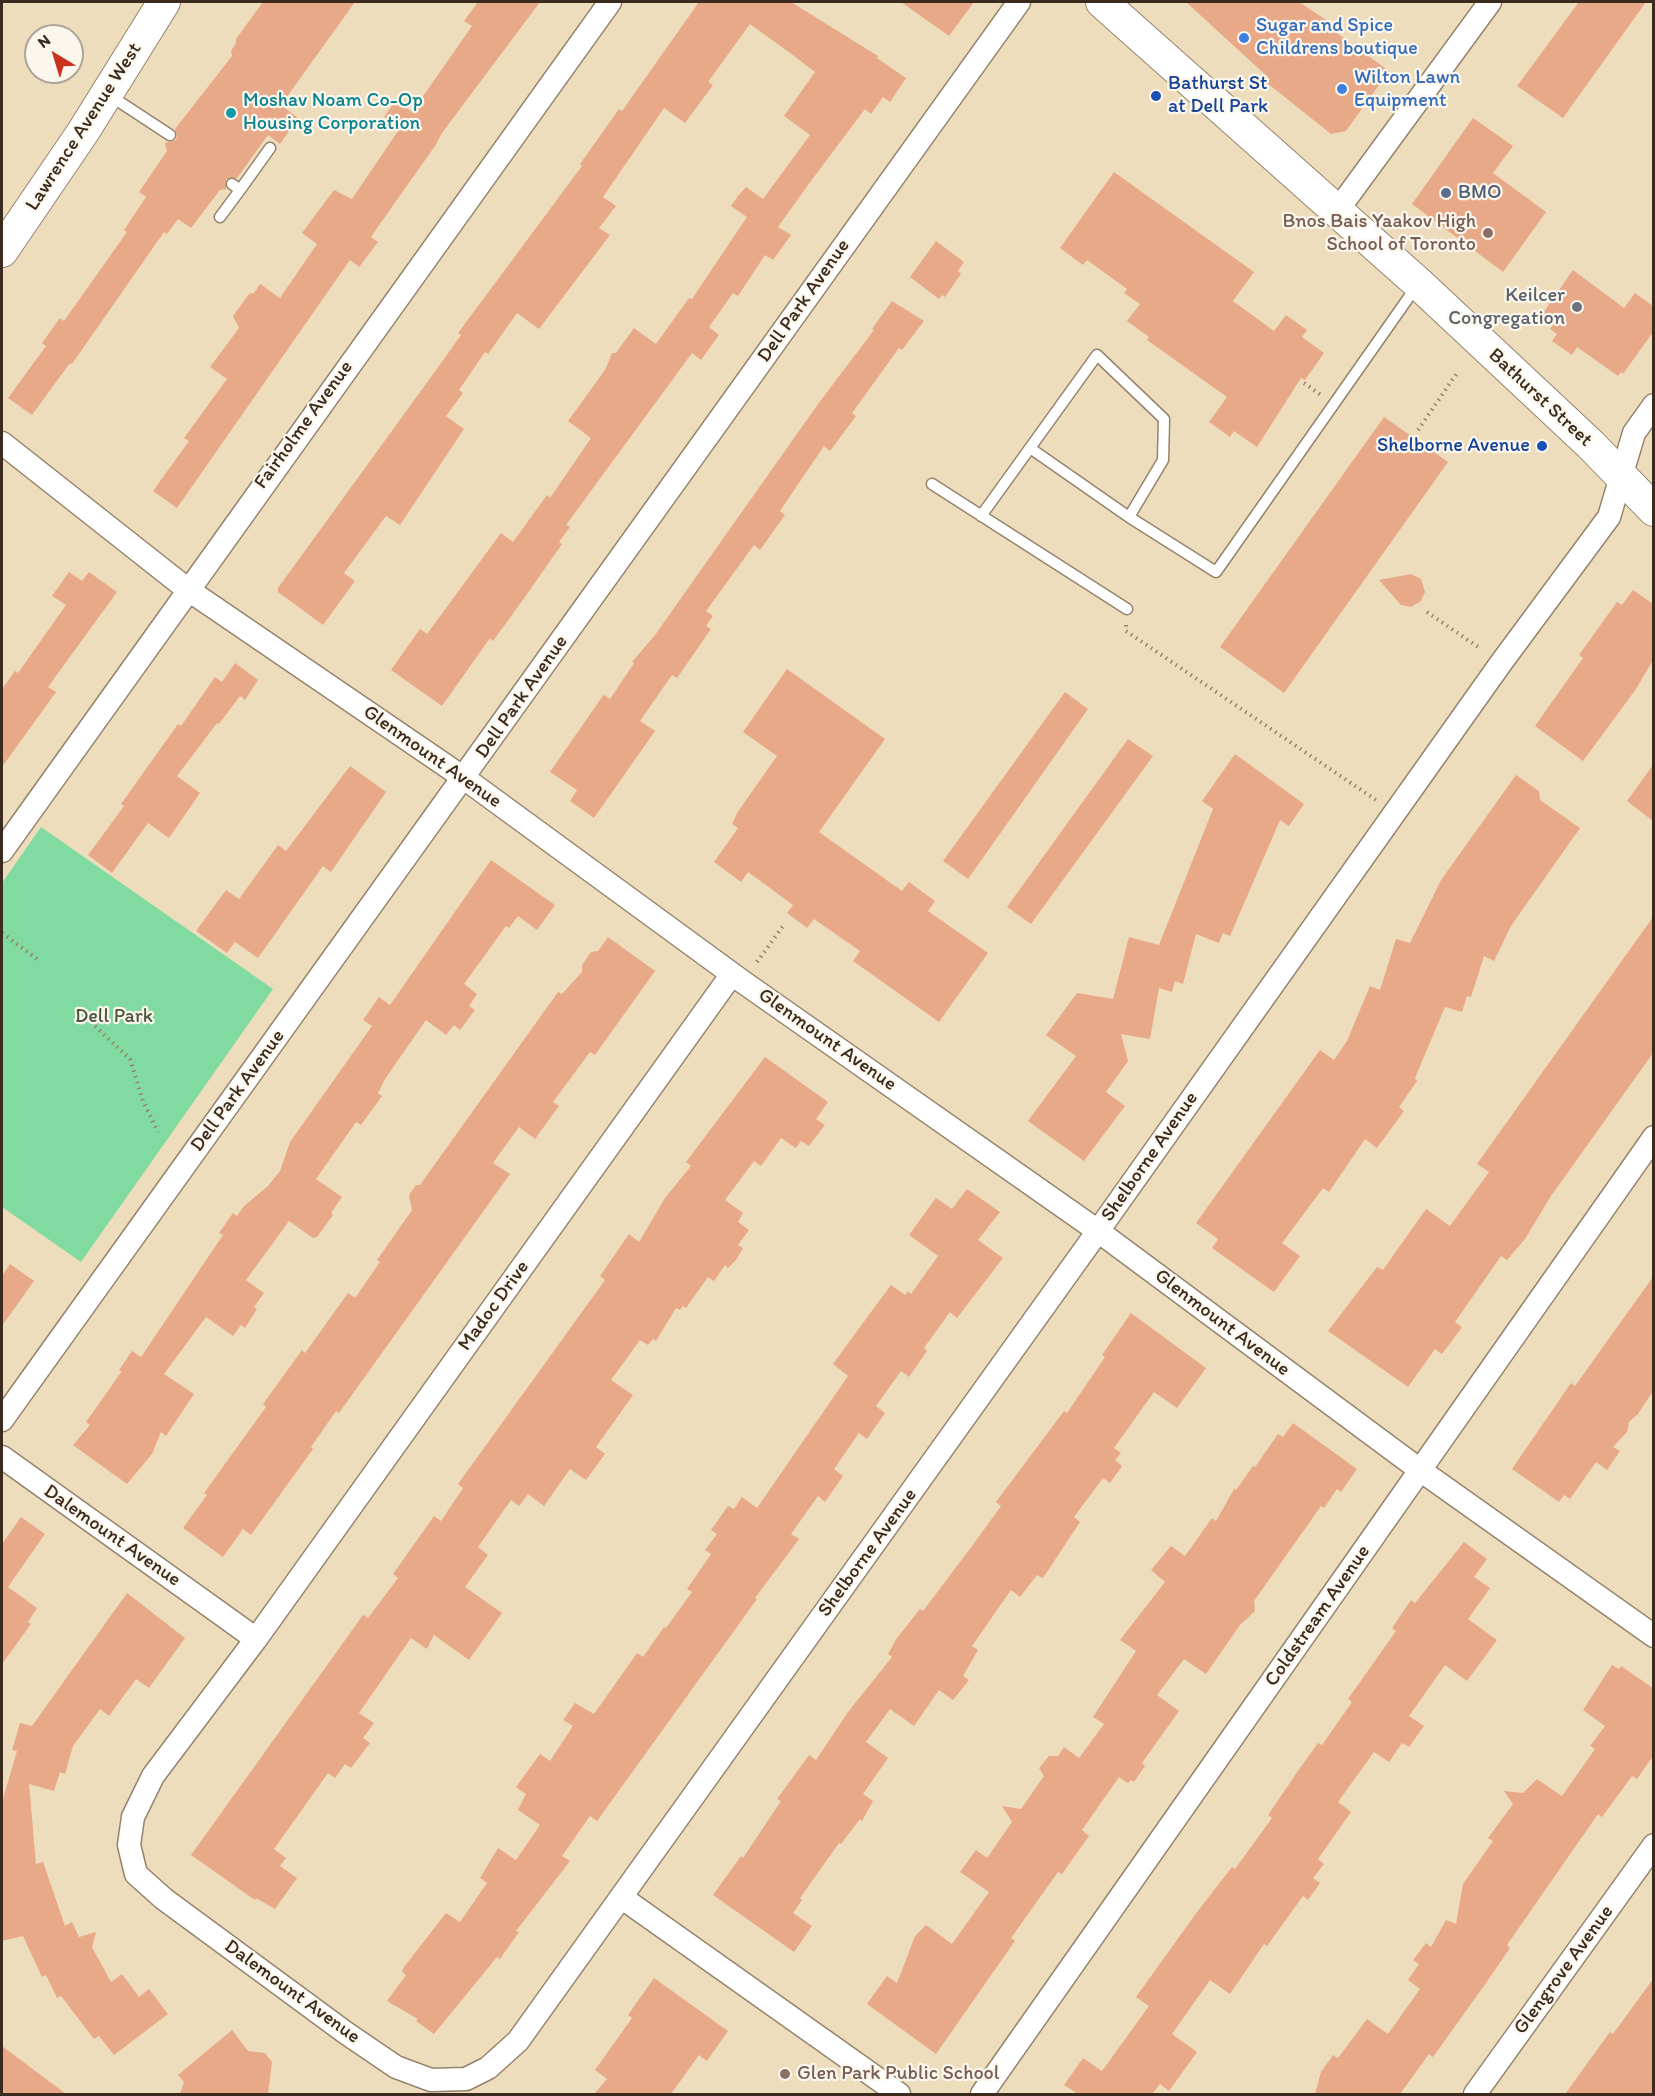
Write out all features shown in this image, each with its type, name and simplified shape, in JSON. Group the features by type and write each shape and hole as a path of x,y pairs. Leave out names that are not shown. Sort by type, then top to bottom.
{"main road":[{"name":"Lawrence Avenue West","path":"2,251 107,93 164,2"},
{"name":"Bathurst Street","path":"1102,2 1418,283 1622,477 1653,510"}],"street":[{"name":"Fairholme Avenue","path":"2,851 187,589 609,2"},
{"name":"Dell Park Avenue","path":"2,1419 1019,2"},
{"path":"1337,211 1490,2"},
{"name":"Shelborne Avenue","path":"621,1897 1098,1231 1394,812 1609,516 1634,433 1653,405"},
{"name":"Glenmount Avenue","path":"2,443 187,589 464,778 738,978 1098,1231 1420,1470 1653,1636"},
{"name":"Madoc Drive","path":"256,1639 738,978"},
{"name":"Coldstream Avenue","path":"982,2094 1653,1137"},
{"name":"Dalemount Avenue","path":"2,1457 256,1639 153,1776 133,1817 129,1845 136,1874 143,1881 346,2033 405,2070 432,2080 466,2079 488,2068 518,2041 621,1897"},
{"name":"Glengrove Avenue","path":"1475,2094 1653,1845"},
{"path":"621,1897 899,2094"}],"lane":[{"path":"107,93 170,135"},
{"path":"220,217 236,187 270,148"},
{"path":"1029,448 1129,517 1216,572 1418,283"},
{"path":"981,516 1097,355 1164,419 1163,460 1129,517"},
{"path":"932,484 1127,609"}],"path":[{"path":"1418,430 1457,373"},
{"path":"1127,609 1126,631 1394,812"},
{"path":"1427,612 1501,663"},
{"path":"738,978 783,926"},
{"path":"2,933 37,959"},
{"path":"94,1026 130,1059 143,1101 158,1132"}],"green space":[{"name":"Dell Park","path":"41,827 273,989 81,1262 2,1207 2,883"}],"building":[{"name":"Moshav Noam Co-Op Housing Corporation","path":"263,2 355,2 281,105 298,118 280,144 268,135 237,178 226,179 226,189 220,190 191,228 178,219 167,234 164,232 72,364 70,363 32,415 8,398 46,346 42,343 60,318 64,321 127,232 124,230 146,197 139,192 167,151 165,143 176,140 175,129 232,56 231,51 236,39"},
{"path":"478,2 540,2 442,133 371,237 378,242 359,267 350,260 177,508 153,491 189,441 184,438 227,379 210,367 239,328 233,316 249,294 254,293 260,284 280,298 317,244 302,233 334,190 352,199 400,128 384,117 396,100 412,112 472,26 464,21"},
{"path":"699,2 791,2 878,56 877,58 906,78 890,102 883,97 871,114 865,109 808,185 778,227 791,235 773,260 765,255 738,296 733,293 709,327 719,335 701,360 692,353 566,525 570,527 559,542 562,544 525,597 493,641 490,638 442,706 391,670 420,629 427,634 501,533 513,542 547,495 550,498 591,438 568,421 605,370 612,353 616,353 634,328 656,344 689,298 692,299 747,217 731,206 738,196 746,187 763,199 810,135 784,116 815,72 750,24 708,82 713,85 685,123 664,108 603,197 616,206 599,228 610,235 539,329 517,313 488,354 485,352 459,390 463,393 446,416 464,429 400,525 386,516 344,573 355,581 323,625 278,592 278,588 461,335 458,333 582,166 580,164 619,109 622,111"},
{"path":"901,2 974,2 949,36"},
{"path":"1186,2 1299,2 1340,29 1337,33 1389,71 1346,131 1331,134 1267,83 1270,79"},
{"path":"1579,2 1646,2 1563,118 1517,86"},
{"path":"1473,118 1513,146 1493,173 1546,212 1503,272 1412,204"},
{"path":"1114,172 1254,272 1233,301 1274,331 1286,315 1307,330 1302,337 1324,353 1305,380 1301,378 1257,447 1234,431 1230,437 1209,422 1227,397 1147,340 1149,337 1127,321 1140,304 1124,293 1127,289 1087,260 1083,265 1060,248"},
{"path":"936,241 964,262 958,271 961,274 945,297 942,295 939,299 910,277"},
{"path":"1573,270 1624,308 1635,293 1653,306 1653,332 1623,374 1621,372 1618,376 1577,347 1572,355 1552,341 1557,334 1550,329 1553,325 1541,316"},
{"path":"892,301 924,321 902,350 899,348 852,413 856,416 830,451 824,446 780,511 785,515 760,550 754,545 706,611 713,616 706,626 711,629 677,678 672,675 640,721 655,731 594,818 570,801 577,790 550,772 602,697 604,695 610,699 634,663 632,662 655,635 818,404 874,330 872,329"},
{"path":"1384,417 1448,462 1284,693 1220,647"},
{"path":"69,572 82,581 89,572 117,592 48,687 56,692 2,767 2,689 15,671 18,673 66,605 52,596"},
{"path":"1411,574 1421,579 1425,592 1421,601 1411,607 1401,605 1379,580"},
{"path":"1633,590 1653,604 1653,660 1636,689 1583,761 1535,726 1583,658 1579,655 1617,602 1622,605"},
{"path":"235,663 258,680 245,700 240,696 219,724 217,723 177,776 200,793 169,838 148,823 112,873 88,855 124,806 121,804 178,724 181,726 215,677 222,682"},
{"path":"787,669 885,739 819,832 902,891 909,882 935,901 928,911 988,953 939,1022 853,961 860,951 814,919 807,928 787,913 793,905 748,872 741,882 714,862 738,828 732,824 737,813 777,756 743,732"},
{"path":"1065,692 1088,709 968,879 943,861"},
{"path":"1128,739 1153,756 1031,924 1007,907"},
{"path":"1235,754 1304,804 1289,826 1280,820 1230,936 1223,933 1219,943 1196,934 1183,984 1175,981 1172,992 1159,988 1150,1039 1121,1034 1128,1061 1106,1092 1125,1106 1084,1161 1028,1121 1076,1056 1046,1035 1077,993 1113,999 1129,937 1159,945 1213,809 1202,801"},
{"path":"1653,765 1653,821 1627,801"},
{"path":"350,766 386,792 331,872 323,866 258,958 235,942 227,953 196,931 226,890 239,899 278,845 286,851"},
{"path":"1516,775 1539,791 1540,800 1580,828 1511,926 1494,961 1484,956 1471,997 1467,996 1462,1012 1445,1007 1415,1078 1417,1081 1399,1107 1404,1111 1377,1148 1365,1139 1329,1192 1323,1188 1282,1243 1300,1256 1274,1292 1212,1248 1218,1239 1196,1223 1320,1050 1334,1060 1347,1041 1370,986 1380,990 1396,939 1410,943 1441,880"},
{"path":"491,860 555,905 537,930 518,916 509,928 506,926 464,984 477,994 469,1006 475,1010 460,1030 454,1025 446,1035 426,1020 385,1079 378,1093 382,1096 361,1125 356,1122 316,1179 342,1197 331,1213 333,1215 317,1237 313,1238 289,1221 246,1280 264,1293 254,1307 257,1309 245,1328 241,1325 233,1336 206,1317 164,1374 194,1394 166,1436 161,1432 152,1454 127,1484 73,1445 90,1425 86,1422 122,1371 119,1370 132,1351 141,1357 223,1235 219,1233 233,1213 237,1216 244,1206 268,1186 280,1171 290,1142 372,1026 363,1020 379,997 390,1005"},
{"path":"1653,917 1653,1053 1551,1196 1525,1239 1507,1260 1501,1256 1455,1322 1462,1327 1442,1354 1435,1349 1408,1387 1328,1331 1377,1267 1383,1270 1426,1209 1450,1226 1489,1172 1477,1164"},
{"path":"608,937 655,971 595,1055 590,1052 553,1102 559,1106 535,1139 519,1127 493,1163 510,1174 339,1413 336,1411 311,1447 313,1449 251,1535 243,1529 223,1557 183,1528 207,1495 204,1493 266,1407 263,1404 302,1350 305,1353 348,1293 355,1298 380,1262 377,1260 412,1210 409,1195 416,1185 420,1185 558,992 562,994 582,972 582,965 591,952 598,951"},
{"path":"765,1057 828,1102 816,1119 825,1125 809,1146 801,1141 796,1148 781,1138 761,1166 754,1161 725,1200 743,1213 738,1222 749,1230 738,1245 743,1248 736,1260 728,1268 725,1265 714,1281 708,1277 686,1308 683,1306 680,1310 676,1308 656,1341 653,1339 648,1345 640,1340 611,1380 633,1395 596,1447 605,1454 586,1480 570,1469 544,1506 528,1494 519,1506 511,1500 478,1547 488,1555 465,1587 502,1613 469,1660 434,1635 427,1649 411,1638 359,1713 374,1723 363,1738 370,1743 351,1768 345,1764 335,1778 328,1773 274,1849 286,1858 280,1866 297,1878 275,1909 256,1898 255,1900 191,1855 363,1615 368,1618 398,1578 393,1574 434,1516 441,1521 463,1488 458,1484 605,1280 600,1276 629,1234 639,1242 665,1198 691,1166 686,1162"},
{"path":"967,1189 1000,1212 978,1240 1003,1258 957,1318 950,1312 924,1348 927,1351 909,1377 901,1371 876,1406 885,1413 867,1439 859,1433 834,1469 843,1476 825,1502 818,1496 791,1534 799,1539 755,1598 757,1599 597,1821 590,1816 562,1856 570,1861 516,1931 519,1932 500,1959 497,1957 434,2034 416,2021 418,2019 387,2001 406,1975 402,1972 404,1967 446,1913 460,1922 487,1883 480,1878 498,1848 516,1860 540,1825 518,1810 526,1794 516,1787 540,1754 550,1761 573,1726 563,1720 575,1703 594,1714 637,1653 643,1657 664,1627 666,1628 692,1592 687,1589 711,1554 705,1550 717,1534 711,1530 728,1506 734,1509 742,1497 757,1508 848,1376 833,1364 891,1285 905,1295 908,1291 911,1294 938,1256 909,1235 936,1198 952,1209"},
{"path":"10,1264 34,1281 2,1326 2,1276"},
{"path":"1653,1277 1653,1391 1638,1414 1629,1422 1627,1432 1613,1447 1620,1451 1607,1470 1596,1462 1570,1499 1564,1495 1559,1502 1512,1469 1571,1383 1575,1386"},
{"path":"1131,1313 1206,1368 1177,1408 1154,1392 1114,1448 1121,1453 1115,1460 1122,1466 1110,1483 1103,1478 1074,1517 1080,1522 1045,1575 1042,1578 1037,1575 1020,1597 1011,1590 972,1646 978,1650 963,1676 969,1680 953,1700 939,1690 914,1726 890,1709 866,1742 888,1758 863,1794 873,1801 862,1821 860,1819 841,1844 839,1843 800,1898 802,1900 793,1913 812,1926 794,1952 713,1895 741,1856 743,1858 781,1801 777,1799 809,1755 816,1760 848,1712 892,1657 888,1654 897,1638 920,1609 923,1611 1001,1506 996,1502 1064,1411 1067,1413 1105,1357 1102,1355"},
{"path":"1293,1423 1357,1469 1341,1492 1337,1489 1324,1508 1321,1506 1254,1601 1255,1611 1240,1625 1206,1674 1184,1659 1157,1695 1179,1711 1142,1763 1145,1766 1134,1782 1131,1780 1128,1783 1119,1777 1082,1830 1089,1836 1062,1874 1058,1872 1011,1938 1015,1941 936,2054 867,2004 887,1976 897,1983 915,1936 926,1925 952,1944 989,1892 960,1872 976,1850 987,1858 1012,1822 1002,1806 1021,1809 1044,1776 1039,1768 1049,1756 1058,1756 1064,1747 1079,1758 1104,1724 1093,1717 1136,1651 1120,1640 1165,1582 1151,1570 1171,1546 1185,1556 1212,1518 1216,1521 1234,1489 1236,1490 1253,1466 1255,1467 1278,1434 1283,1437"},
{"path":"21,1517 45,1534 8,1587 37,1608 28,1622 31,1624 2,1664 2,1544"},
{"path":"1464,1542 1487,1559 1474,1577 1490,1588 1468,1619 1497,1640 1467,1681 1445,1665 1409,1716 1424,1726 1409,1747 1402,1743 1389,1762 1374,1752 1338,1802 1351,1812 1318,1859 1324,1864 1313,1878 1320,1883 1308,1900 1303,1896 1267,1946 1264,1944 1230,1994 1210,1980 1172,2034 1197,2052 1169,2091 1160,2084 1152,2094 1078,2094 1064,2085 1083,2058 1102,2071 1149,2006 1136,1997 1197,1912 1232,1867 1235,1869 1272,1818 1268,1815 1300,1768 1318,1743 1322,1745 1352,1702 1348,1699 1396,1631 1392,1628 1411,1600 1415,1603"},
{"path":"127,1593 185,1638 149,1688 136,1679 109,1716 100,1709 73,1746 65,1774 60,1772 54,1791 29,1784 36,1864 43,1862 65,1926 72,1922 79,1937 96,1932 92,1947 111,1982 122,1974 139,1997 149,1989 168,2014 114,2055 99,2036 94,2039 61,1996 57,1998 46,1975 42,1977 23,1936 2,1941 2,1802 17,1751 12,1750 20,1723 32,1726"},
{"path":"1612,1665 1619,1669 1621,1666 1653,1688 1653,1756 1637,1779 1632,1776 1602,1817 1598,1814 1507,1945 1510,1948 1486,1983 1433,2057 1429,2054 1400,2094 1315,2094 1321,2072 1333,2055 1338,2058 1367,2019 1388,2034 1420,1989 1408,1980 1419,1964 1413,1960 1426,1943 1431,1947 1446,1920 1456,1924 1463,1884 1493,1841 1488,1838 1513,1804 1504,1791 1523,1793 1537,1779 1562,1796 1595,1749 1590,1746 1605,1726 1583,1710"},
{"path":"654,1978 728,2031 707,2061 699,2055 671,2094 594,2094 607,2079 595,2070 632,2018 628,2015"},
{"path":"1653,1979 1653,2094 1565,2094 1610,2032 1613,2034"},
{"path":"232,2030 248,2051 265,2053 272,2062 268,2094 180,2094 184,2082 178,2075"},
{"path":"2,2046 66,2094 2,2094"}],"place":[{"name":"Sugar and Spice Childrens boutique","path":"1244,38"},
{"name":"Wilton Lawn Equipment","path":"1342,89"},
{"name":"Bathurst St at Dell Park","path":"1156,96"},
{"name":"Moshav Noam Co-Op Housing Corporation","path":"231,113"},
{"name":"BMO","path":"1446,193"},
{"name":"Bnos Bais Yaakov High School of Toronto","path":"1488,233"},
{"name":"Keilcer Congregation","path":"1577,307"},
{"name":"Shelborne Avenue","path":"1542,446"},
{"name":"Glen Park Public School","path":"785,2074"}]}
